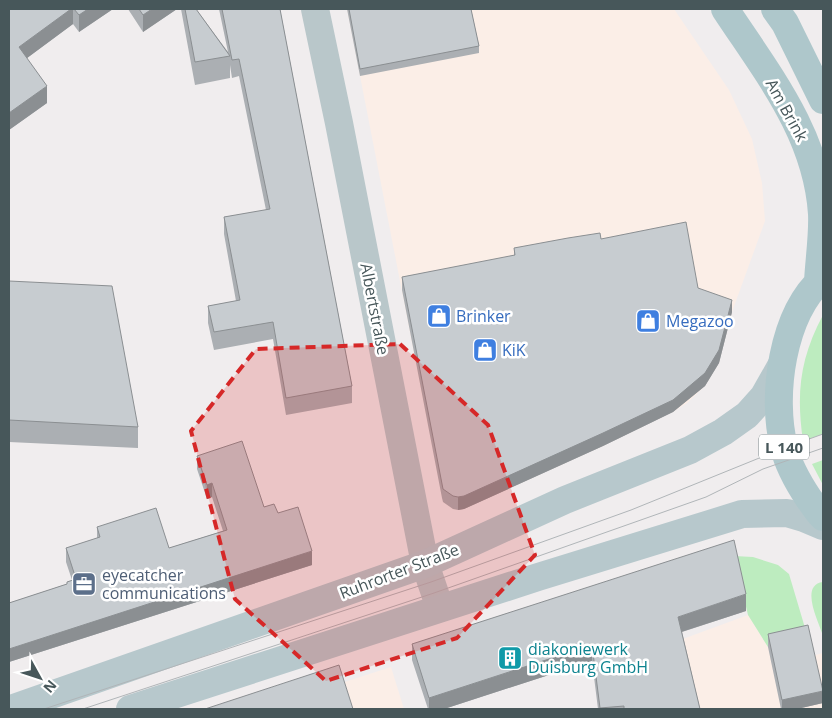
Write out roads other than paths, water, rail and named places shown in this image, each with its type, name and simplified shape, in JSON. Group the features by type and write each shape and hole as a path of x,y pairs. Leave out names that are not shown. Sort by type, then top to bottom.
{"main road":[{"name":"Am Brink","path":"725,9 790,108 807,146 817,178 822,215 820,280"},
{"path":"775,9 785,23 823,100"},
{"name":"Ruhrorter Straße","path":"11,709 425,564 565,500 690,450 723,432 747,415 764,396 781,366 797,314 820,280"},
{"name":"Ruhrorter Straße","path":"781,366 779,417 784,448 802,489 823,517"},
{"path":"130,709 440,608 742,514 786,513 823,526"}],"street":[{"name":"Albertstraße","path":"315,9 425,564 440,608"}],"tram line":[{"path":"44,709 431,582 631,510 823,434"},
{"path":"83,709 434,593 706,497 763,469 823,448"}],"place":[{"name":"Brinker","path":"439,316"},
{"name":"Megazoo","path":"648,321"},
{"name":"KiK","path":"485,350"},
{"name":"eyecatcher communications","path":"84,584"},
{"name":"diakoniewerk Duisburg GmbH","path":"510,658"}]}
